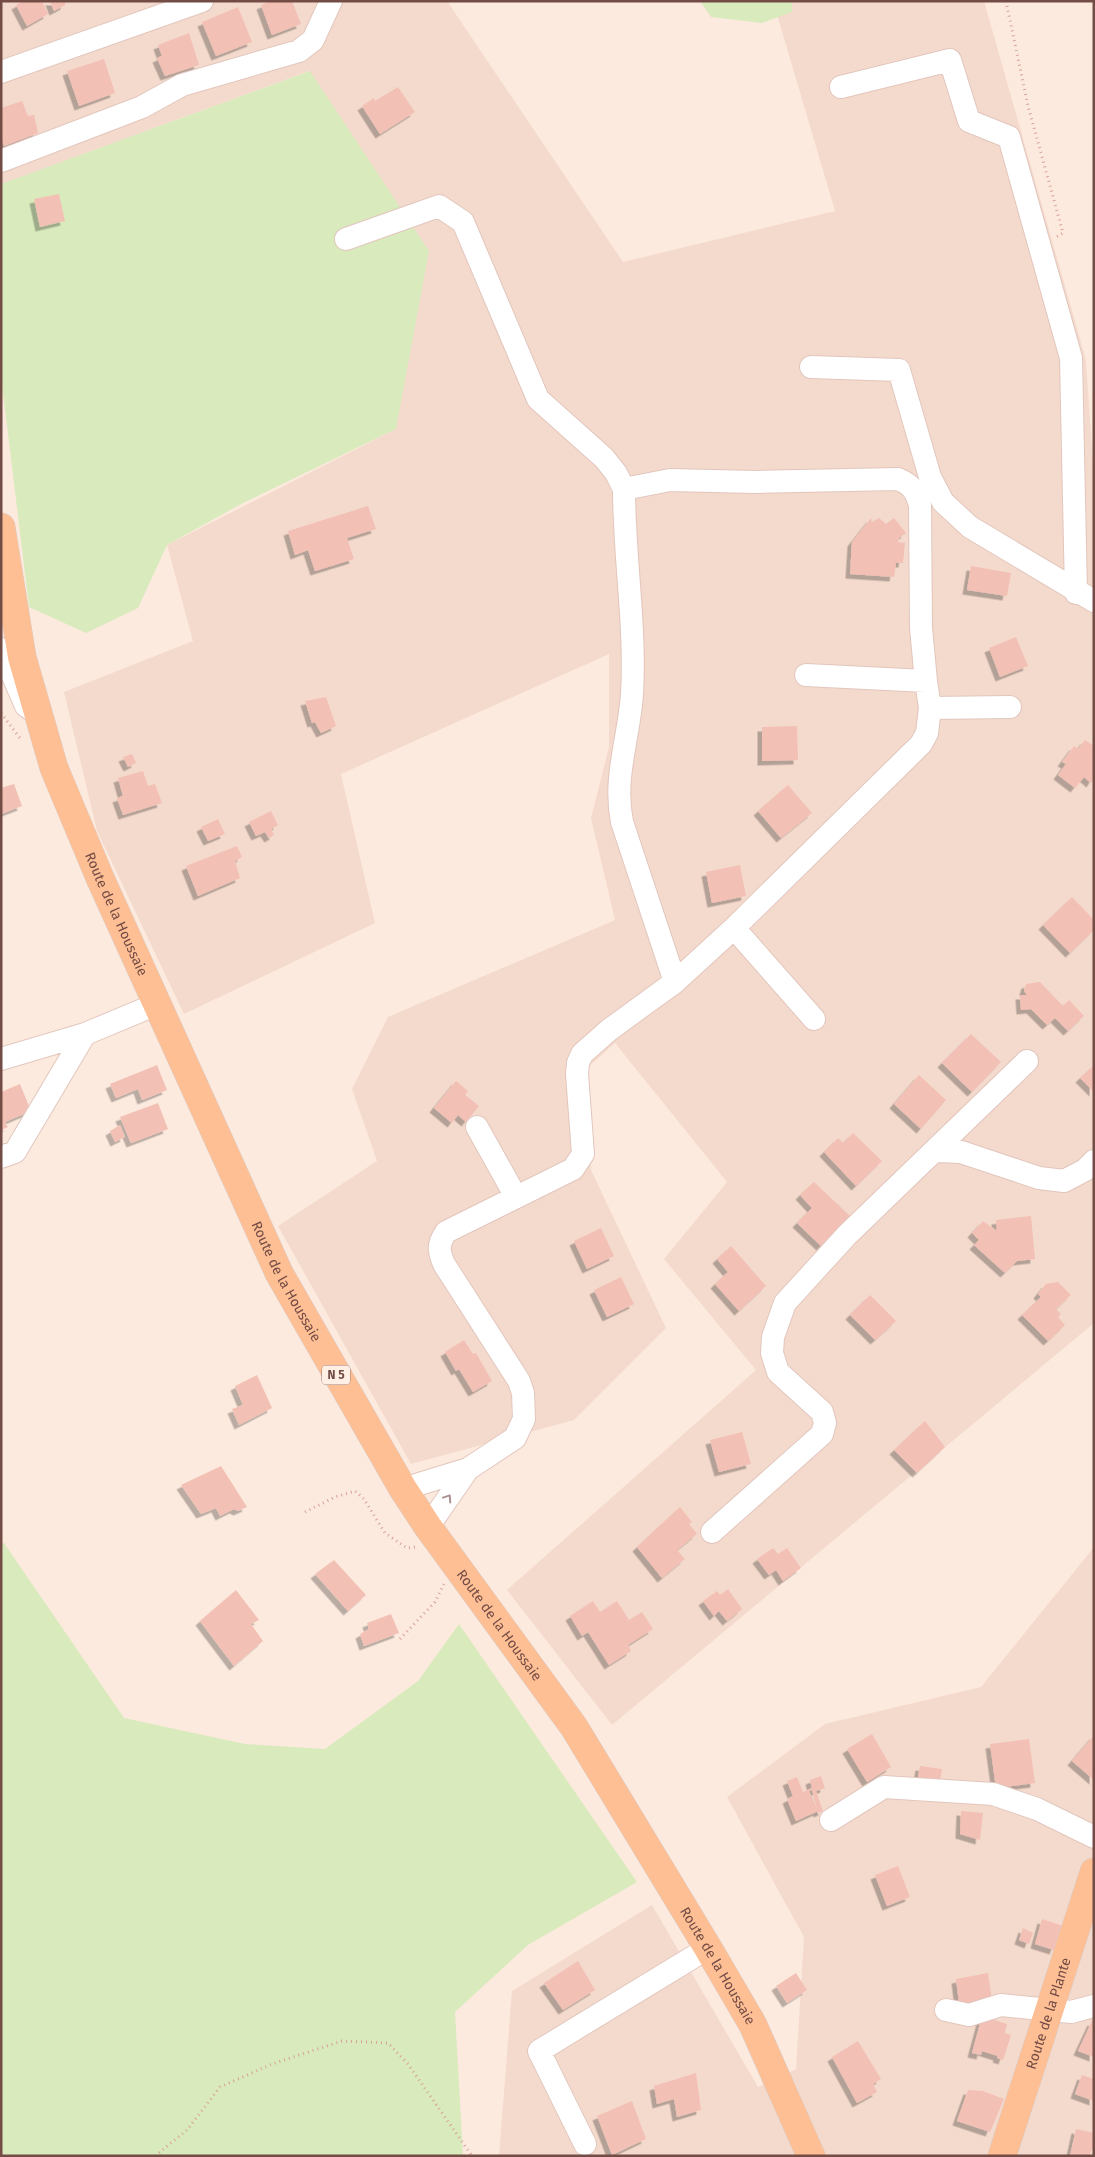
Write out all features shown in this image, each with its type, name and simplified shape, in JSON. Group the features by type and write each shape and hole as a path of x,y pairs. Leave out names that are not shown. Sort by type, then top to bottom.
{"main road":[{"name":"Route de la Houssaie","path":"1,528 22,657 54,768 100,878 279,1273 403,1489 432,1534 574,1726 708,1948 754,2025 811,2156"},
{"name":"Route de la Plante","path":"1002,2156 1094,1872"}],"street":[{"path":"1,72 202,1"},
{"path":"1,161 142,107 182,85 299,51 314,40 331,1"},
{"path":"841,87 950,60 969,121 1009,137 1071,358 1085,597"},
{"path":"346,239 439,206 463,222 538,399 604,458 616,473 624,490 632,694 618,788 618,804 622,822 675,982"},
{"path":"811,367 899,370 930,477 943,502 970,527 1085,597"},
{"path":"403,1489 468,1469 515,1438 524,1419 523,1393 519,1381 444,1264 439,1252 439,1242 446,1232 573,1169 583,1154 577,1074 578,1062 582,1054 608,1030 675,982 734,928 921,744 928,734 930,708 921,628 920,505 916,492 910,484 898,479 755,482 670,480 624,490"},
{"path":"1,649 26,706 37,712"},
{"path":"806,674 926,681"},
{"path":"930,708 1010,707"},
{"path":"734,928 814,1019"},
{"path":"1,1059 85,1034 157,1004"},
{"path":"1,1157 14,1152 85,1034"},
{"path":"712,1532 822,1434 825,1423 822,1412 778,1372 772,1353 772,1337 785,1303 847,1235 937,1151 1027,1061"},
{"path":"477,1127 516,1197"},
{"path":"937,1151 961,1152 1040,1178 1064,1181 1085,1170 1094,1161"},
{"path":"432,1534 468,1469"},
{"path":"831,1820 884,1787 994,1794 1037,1809 1094,1837"},
{"path":"585,2144 538,2051 708,1948"},
{"path":"946,2010 969,2015 1001,2005 1071,2012 1094,2006"}],"path":[{"path":"1006,1 1028,106 1063,233 1040,245"},
{"path":"305,1512 334,1497 355,1492 364,1499 386,1533 407,1548 432,1534"},
{"path":"400,1638 435,1602 454,1564"},
{"path":"155,2156 187,2130 220,2087 272,2064 342,2042 388,2043 408,2064 472,2156"}],"shaded area":[{"path":"1,1 447,1 623,262 835,211 773,1 984,1 1086,360 1094,479 1094,1323 612,1725 507,1590 756,1370 664,1259 727,1182 615,1043 584,1071 591,1170 666,1328 574,1420 411,1464 278,1226 377,1161 352,1089 388,1017 615,920 591,818 609,747 609,654 341,774 375,923 184,1014 97,831 64,692 193,641 167,545 396,429 309,71 1,184"},
{"path":"1094,1547 1094,2156 499,2156 512,1991 652,1905 758,2087 796,2069 804,1937 727,1797 825,1724 981,1687"}],"green space":[{"path":"700,1 792,1 792,12 762,23 711,17"},
{"path":"310,71 429,251 396,429 243,503 167,545 138,608 86,633 29,607 1,376 1,184"},
{"path":"4,1543 124,1718 245,1744 325,1749 418,1681 459,1624 637,1882 528,1945 455,2012 463,2156 1,2156 1,1544"}],"building":[{"path":"23,1 42,1 48,14 27,26 16,5"},
{"path":"50,1 65,1 65,5 54,11"},
{"path":"271,1 292,1 301,24 272,35 261,5"},
{"path":"238,7 252,42 216,56 202,22"},
{"path":"189,33 199,65 165,76 157,58 162,56 158,45"},
{"path":"104,59 115,93 79,106 67,71"},
{"path":"398,87 415,112 380,134 362,106 374,98 375,101"},
{"path":"22,101 28,116 34,115 38,133 4,146 1,138 1,108"},
{"path":"59,194 65,221 40,227 34,199"},
{"path":"368,506 376,529 347,538 354,559 315,571 308,550 295,555 288,531"},
{"path":"871,518 872,522 879,518 886,524 894,518 906,533 899,538 898,542 905,543 903,563 896,563 894,577 850,574 852,542"},
{"path":"971,566 1011,573 1007,596 967,590"},
{"path":"1016,637 1028,666 1000,677 989,648"},
{"path":"326,697 336,726 321,733 315,722 312,723 305,701"},
{"path":"797,726 798,760 762,761 762,727"},
{"path":"1085,740 1094,746 1094,778 1091,783 1084,777 1075,788 1058,775 1066,764 1062,762 1074,746 1078,749"},
{"path":"132,754 136,763 128,767 123,757"},
{"path":"143,771 148,786 155,784 162,803 123,815 117,798 123,796 118,778"},
{"path":"14,784 22,806 1,814 1,788"},
{"path":"788,785 812,813 781,838 758,811"},
{"path":"271,811 278,825 271,829 274,835 269,838 265,832 256,836 249,822"},
{"path":"218,819 225,834 208,841 201,827"},
{"path":"237,846 242,857 235,861 240,878 198,896 186,866"},
{"path":"740,865 746,896 712,903 706,872"},
{"path":"1072,897 1094,920 1094,930 1070,953 1043,925"},
{"path":"1040,982 1063,1006 1069,1000 1084,1016 1068,1031 1055,1018 1047,1025 1031,1009 1021,1010 1020,995 1027,995 1024,991 1026,984"},
{"path":"971,1034 1001,1062 972,1092 942,1063"},
{"path":"157,1065 167,1090 142,1100 138,1089 116,1098 110,1084"},
{"path":"1094,1065 1094,1092 1080,1078"},
{"path":"919,1075 946,1100 921,1129 894,1104"},
{"path":"456,1081 468,1091 465,1095 479,1106 466,1122 458,1115 452,1123 434,1108"},
{"path":"20,1084 31,1111 5,1122 8,1127 1,1130 1,1092"},
{"path":"158,1103 168,1129 131,1143 120,1117"},
{"path":"120,1125 125,1137 115,1142 110,1131"},
{"path":"853,1133 882,1161 856,1186 824,1152 838,1138 843,1143"},
{"path":"814,1182 850,1216 821,1246 797,1223 812,1208 800,1195"},
{"path":"1031,1216 1035,1259 1017,1261 1005,1273 974,1245 979,1240 972,1233 983,1221 997,1231 996,1220"},
{"path":"601,1228 614,1256 587,1269 574,1241"},
{"path":"731,1246 766,1286 739,1311 715,1284 728,1272 717,1259"},
{"path":"621,1277 634,1304 607,1317 594,1290"},
{"path":"1058,1282 1071,1295 1056,1309 1061,1314 1058,1317 1065,1325 1048,1341 1022,1315 1041,1297 1038,1294 1046,1284"},
{"path":"870,1295 896,1321 875,1340 850,1315"},
{"path":"464,1340 473,1354 476,1353 492,1381 473,1392 459,1369 456,1371 445,1352"},
{"path":"257,1375 272,1408 239,1425 232,1409 243,1405 235,1386"},
{"path":"925,1421 945,1447 917,1473 894,1450"},
{"path":"742,1432 751,1464 719,1472 710,1440"},
{"path":"221,1466 247,1507 238,1511 234,1509 220,1516 216,1508 201,1514 181,1485"},
{"path":"680,1507 692,1522 689,1524 697,1534 677,1550 685,1559 662,1578 637,1547"},
{"path":"773,1548 778,1554 787,1548 801,1568 783,1581 776,1570 769,1575 757,1559"},
{"path":"334,1560 366,1595 348,1611 315,1574"},
{"path":"728,1589 742,1609 727,1621 719,1611 714,1616 703,1601 717,1591 720,1595"},
{"path":"236,1590 259,1620 251,1624 263,1641 234,1666 200,1621"},
{"path":"593,1601 600,1612 617,1601 629,1620 642,1612 653,1629 628,1645 631,1651 609,1665 588,1632 582,1636 570,1616"},
{"path":"391,1614 399,1633 364,1646 360,1634 369,1629 367,1623"},
{"path":"872,1734 891,1767 867,1782 847,1749"},
{"path":"1094,1735 1094,1780 1072,1761"},
{"path":"1029,1739 1035,1783 996,1788 990,1744"},
{"path":"920,1766 942,1769 939,1787 917,1783"},
{"path":"821,1776 825,1788 816,1791 823,1811 818,1813 818,1811 796,1821 787,1799 793,1796 787,1781 797,1777 803,1792 812,1788 810,1780","holes":["812,1790 817,1808 809,1791"]},
{"path":"961,1811 983,1813 980,1840 960,1834"},
{"path":"898,1866 910,1897 887,1906 875,1875"},
{"path":"1042,1919 1063,1926 1054,1950 1035,1944"},
{"path":"1023,1928 1033,1933 1029,1944 1019,1940"},
{"path":"578,1961 595,1990 563,2010 544,1983"},
{"path":"796,1973 807,1990 787,2003 776,1986"},
{"path":"988,1973 993,2007 960,2011 956,1979"},
{"path":"982,2016 1007,2024 1005,2033 1011,2035 1003,2060 997,2058 998,2056 982,2051 981,2055 972,2053"},
{"path":"1092,2021 1094,2022 1094,2057 1078,2051"},
{"path":"858,2041 881,2079 873,2084 877,2092 857,2103 832,2057"},
{"path":"696,2073 701,2110 677,2117 674,2099 657,2104 654,2086"},
{"path":"1082,2075 1094,2079 1094,2101 1075,2094"},
{"path":"968,2090 983,2091 1004,2099 990,2132 957,2121"},
{"path":"632,2101 646,2139 612,2155 597,2116"},
{"path":"1076,2129 1094,2133 1094,2151 1091,2150 1090,2156 1070,2156"}]}
